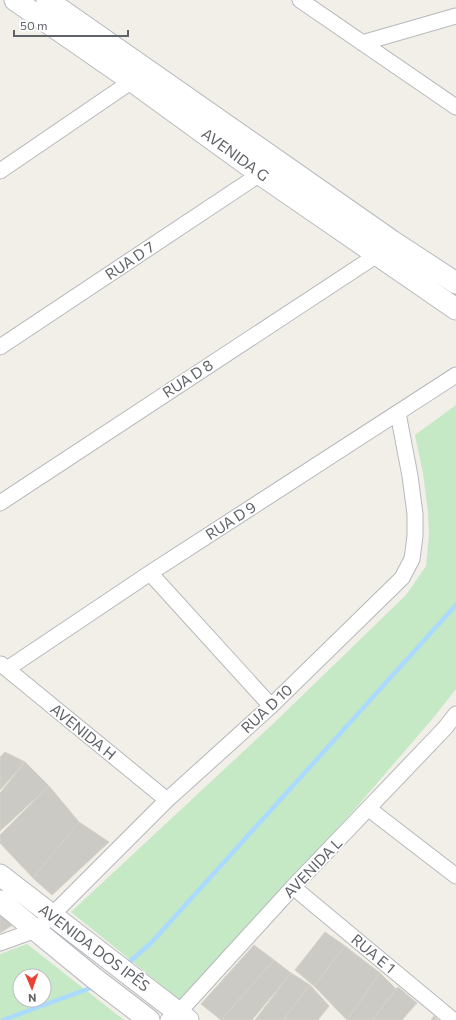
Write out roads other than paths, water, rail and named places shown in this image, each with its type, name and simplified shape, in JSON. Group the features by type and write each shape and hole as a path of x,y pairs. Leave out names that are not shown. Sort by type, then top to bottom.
{"main road":[{"name":"AVENIDA G","path":"15,0 132,81 260,174 456,309"},
{"path":"0,10 15,0"},
{"name":"AVENIDA G","path":"47,0 392,241 456,283"},
{"name":"AVENIDA DOS IPÊS","path":"0,876 129,975 178,1017"},
{"name":"AVENIDA DOS IPÊS","path":"0,901 94,978 149,1020"}],"street":[{"path":"300,0 456,107"},
{"path":"362,43 456,16"},
{"path":"0,171 132,81"},
{"name":"RUA D 7","path":"0,347 260,174"},
{"name":"RUA D 8","path":"0,503 377,255"},
{"name":"RUA D 9","path":"4,666 456,375"},
{"name":"RUA D 10","path":"0,944 36,930 167,800 271,706 402,578 412,559 415,536 415,514 398,413"},
{"path":"150,573 271,706"},
{"name":"AVENIDA H","path":"4,666 167,800"},
{"name":"AVENIDA L","path":"178,1017 294,887 369,809 451,732 456,714"},
{"path":"369,809 456,876"},
{"name":"RUA E 1","path":"294,887 452,1020"}],"waterway":[{"path":"126,965 152,942 456,605"},
{"path":"3,1020 96,986"}]}
